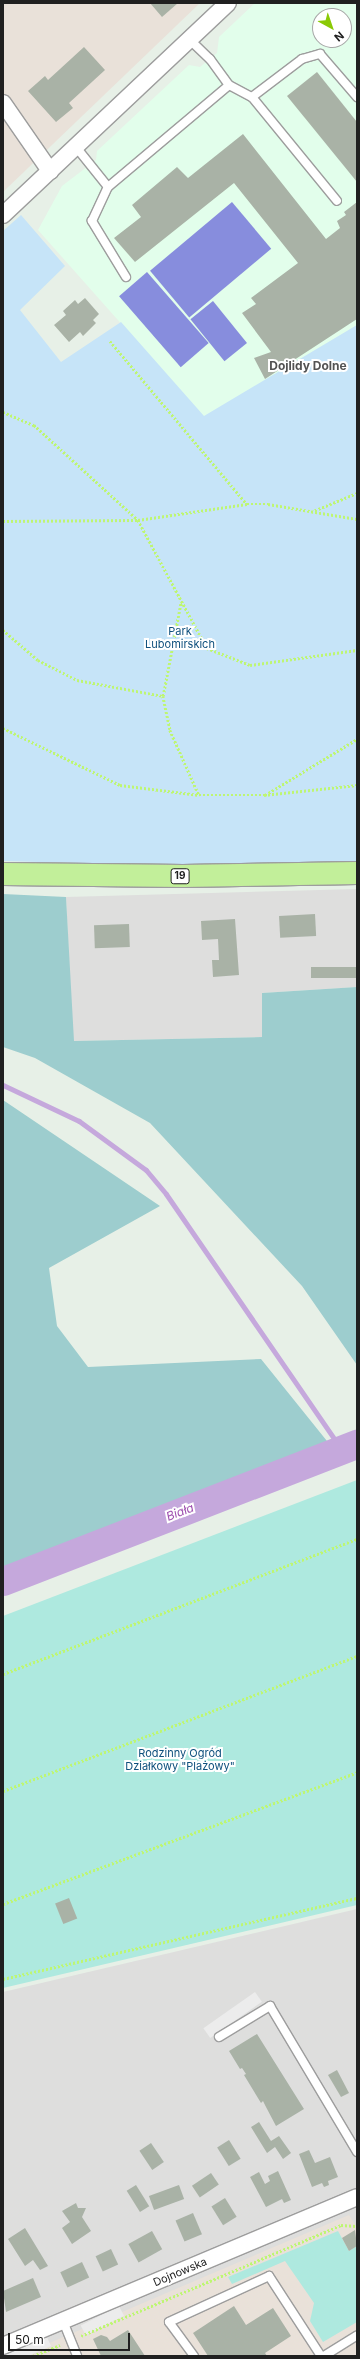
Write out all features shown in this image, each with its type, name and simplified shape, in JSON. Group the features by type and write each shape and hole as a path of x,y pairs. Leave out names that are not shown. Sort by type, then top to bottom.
{"highway":[{"name":"19","path":"3,874 183,876 357,872"}],"street":[{"path":"3,215 228,3"},
{"path":"3,103 50,171"},
{"name":"Dojnowska","path":"3,2346 357,2198"}],"lane":[{"path":"190,40 210,59 229,85 252,97 337,201"},
{"path":"252,97 302,59 320,54 357,97"},
{"path":"126,277 92,221 108,186 229,85"},
{"path":"76,147 108,186"},
{"path":"219,2037 270,2006 357,2152"},
{"path":"194,2356 169,2322 268,2276 321,2356"},
{"path":"63,2321 77,2356"},
{"path":"324,2356 357,2335"}],"path":[{"path":"110,341 247,504"},
{"path":"3,412 34,425 138,520 207,648 250,665 357,650"},
{"path":"311,512 357,493"},
{"path":"3,521 138,520 247,504 268,504 357,519"},
{"path":"182,601 162,696 170,730 199,795"},
{"path":"3,630 38,660 77,680 162,696"},
{"path":"3,728 120,786 199,795 264,795 357,786"},
{"path":"264,795 357,739"},
{"path":"3,1674 357,1538"},
{"path":"3,1791 357,1656"},
{"path":"3,1904 357,1772"},
{"path":"3,1979 357,1898"},
{"path":"76,2338 341,2225 357,2226"},
{"path":"33,2356 62,2344"}],"shaded area":[{"path":"3,3 200,3 3,192"},
{"path":"255,3 357,3 357,325 204,417 38,230 62,186 96,160 97,151 189,65 200,67 217,53 219,37"},
{"path":"232,202 271,249 189,318 150,271"},
{"path":"147,272 209,343 181,367 119,296"},
{"path":"213,301 247,343 224,361 190,319"},
{"path":"357,889 357,987 262,993 262,1037 73,1041 66,897"},
{"path":"3,894 66,897 74,1041 262,1037 262,993 357,987 357,1365 302,1286 150,1123 35,1058 3,1047"},
{"path":"3,1100 160,1206 49,1268 57,1326 88,1367 261,1359 335,1451 3,1579"},
{"path":"357,1909 357,2228 19,2356 3,2356 3,1992"},
{"path":"255,1992 262,2002 210,2038 203,2028"},
{"path":"349,2215 357,2228 357,2356 19,2356"},
{"path":"119,2306 124,2316 86,2335 81,2326"},
{"path":"46,2335 51,2346 28,2356 3,2356 3,2353"}],"green space":[{"name":"Park Lubomirskich","path":"21,215 65,266 20,310 61,362 121,322 204,416 357,325 357,862 181,866 3,861 3,231"},
{"name":"Rodzinny Ogród Działkowy \"Plażowy\"","path":"357,1480 357,1905 3,1988 3,1616"},
{"path":"338,2231 349,2251 357,2246 357,2322 323,2342 310,2321 314,2303 285,2261 232,2284 228,2277"}],"building":[{"path":"150,3 178,3 162,17"},
{"path":"84,47 105,70 69,103 73,108 56,122 28,91 45,76 48,80"},
{"path":"317,72 357,122 357,182 287,96"},
{"path":"243,134 326,239 340,228 337,221 346,215 344,212 357,202 357,319 265,379 254,358 271,352 242,313 256,304 251,298 298,263 234,183 135,262 114,238 141,217 132,205 177,167 188,178"},
{"path":"85,298 99,314 93,320 96,323 83,336 80,332 69,342 54,325 66,315 63,311 75,300 78,304"},
{"path":"315,914 316,936 280,938 279,916"},
{"path":"235,919 239,975 213,977 212,960 219,960 218,939 202,940 201,921"},
{"path":"129,924 130,947 95,948 94,925"},
{"path":"311,967 357,967 357,978 311,978"},
{"path":"69,1898 77,1918 63,1924 55,1904"},
{"path":"257,2034 304,2109 276,2126 263,2101 261,2103 244,2075 246,2074 242,2068 240,2069 229,2051"},
{"path":"337,2070 349,2093 341,2097 328,2075"},
{"path":"259,2122 271,2141 279,2136 291,2153 283,2159 275,2147 267,2153 251,2127"},
{"path":"229,2140 241,2159 229,2166 217,2147"},
{"path":"151,2143 164,2162 152,2170 139,2151"},
{"path":"309,2150 315,2163 330,2157 338,2177 328,2181 329,2185 324,2187 322,2183 312,2187 299,2154"},
{"path":"278,2171 291,2200 284,2203 282,2199 266,2207 250,2177 259,2172 265,2184 270,2181 268,2176"},
{"path":"211,2173 219,2185 200,2197 192,2186"},
{"path":"136,2185 149,2206 140,2212 127,2191"},
{"path":"179,2185 184,2199 154,2210 149,2196"},
{"path":"225,2198 237,2217 223,2225 211,2206"},
{"path":"76,2203 78,2208 86,2208 82,2217 91,2231 72,2244 62,2228 70,2222 62,2211"},
{"path":"193,2213 202,2234 184,2242 176,2220"},
{"path":"25,2228 48,2266 40,2270 33,2260 25,2266 8,2239"},
{"path":"355,2230 357,2246 349,2251 342,2238"},
{"path":"152,2231 162,2249 139,2262 128,2244"},
{"path":"111,2249 118,2264 103,2272 96,2256"},
{"path":"82,2262 89,2277 67,2288 60,2272"},
{"path":"33,2278 41,2297 6,2312 3,2291"},
{"path":"234,2306 246,2325 273,2308 291,2336 265,2353 267,2356 208,2356 193,2333"},
{"path":"128,2330 145,2356 101,2356 93,2339 101,2335 107,2337 110,2341"}],"waterway":[{"path":"3,1085 79,1121 146,1170 166,1194 342,1450"},
{"name":"Biała","path":"3,1581 357,1444"}],"district":[{"name":"Dojlidy Dolne","path":"308,366"}]}
